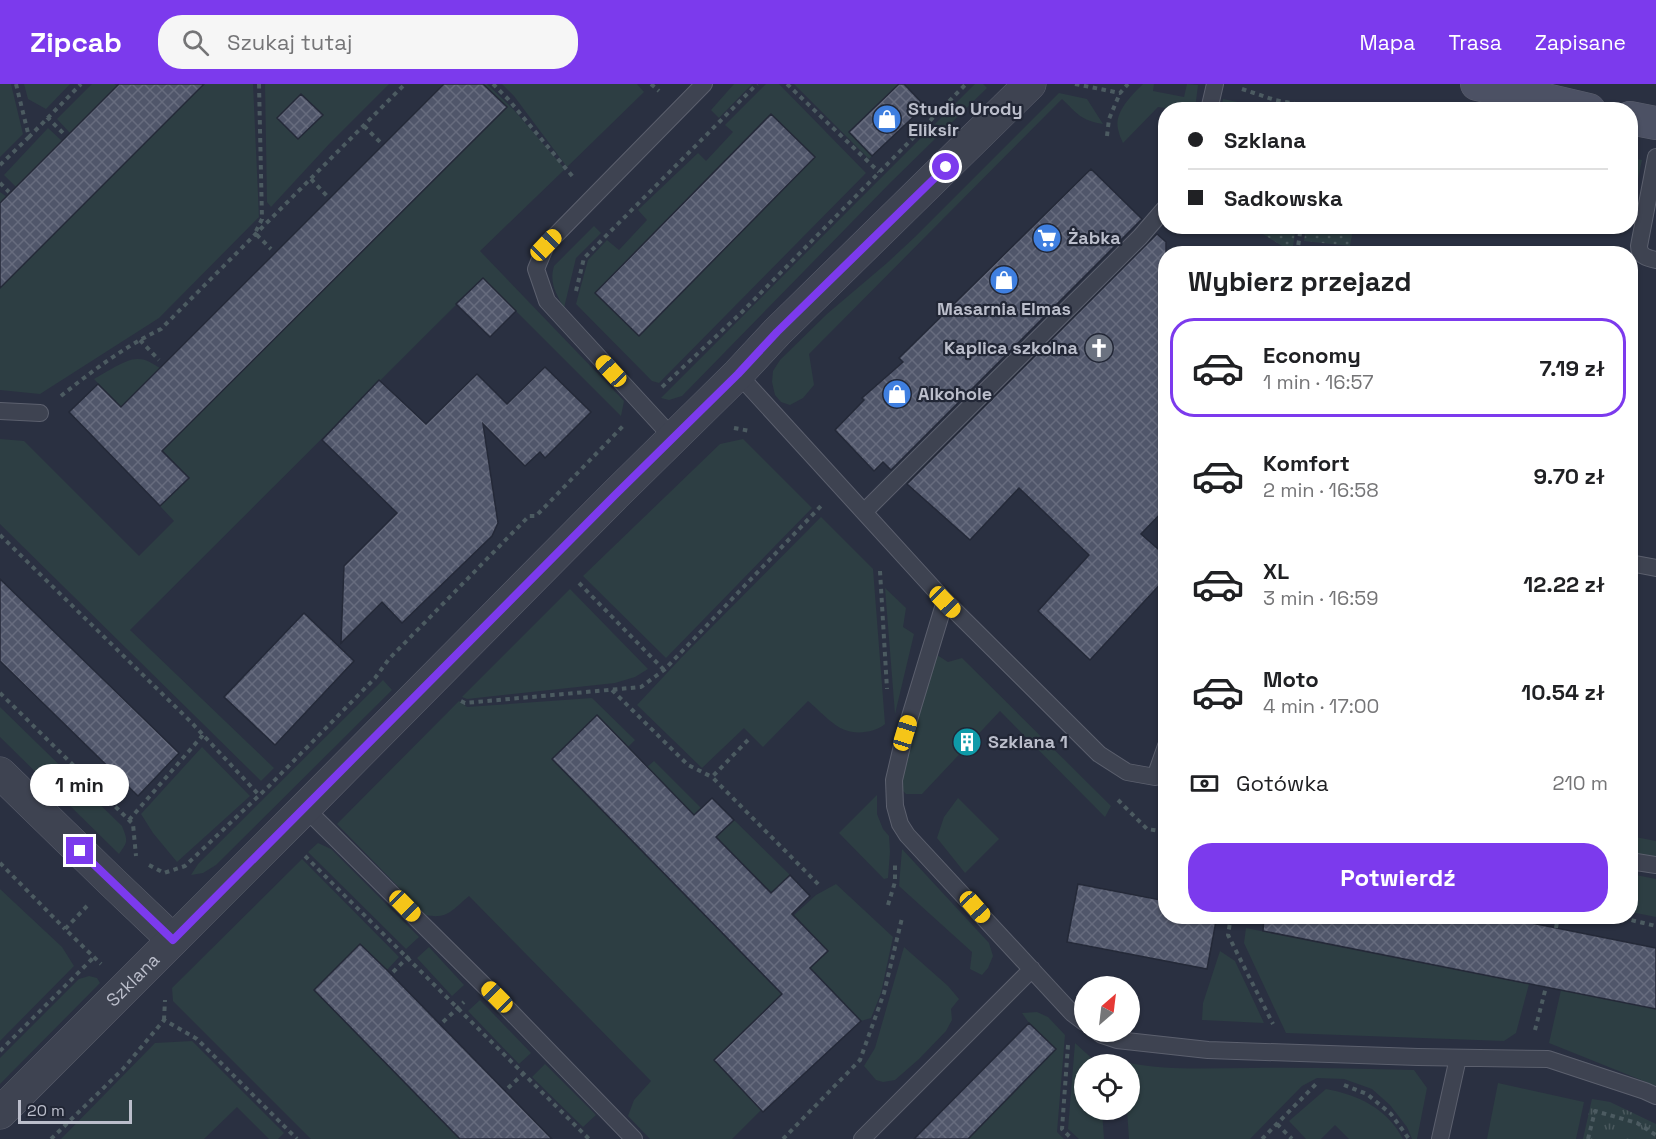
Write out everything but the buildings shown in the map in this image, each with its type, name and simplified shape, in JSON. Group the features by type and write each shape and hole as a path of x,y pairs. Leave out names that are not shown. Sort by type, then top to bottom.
{"street":[{"name":"Szklana","path":"0,1113 173,940 315,818 607,503 738,374 777,332 1030,84"},
{"path":"1481,85 1540,84"},
{"path":"1481,85 1554,102"},
{"path":"1638,120 1656,123"},
{"path":"0,773 173,940"}],"lane":[{"path":"673,438 547,301 536,269 546,245 704,84"},
{"path":"1211,102 1215,84"},
{"path":"1656,157 1639,251 1642,255 1656,260"},
{"path":"864,512 1140,237 1158,216"},
{"path":"738,374 945,602 1099,754 1127,772 1158,778"},
{"path":"0,411 40,413"},
{"path":"1638,565 1656,568"},
{"path":"945,602 905,733 894,780 895,806 900,824 907,835 1074,1014"},
{"path":"315,818 510,1011 634,1139"},
{"path":"1638,862 1656,865"},
{"path":"862,1139 1032,969"},
{"path":"1135,1042 1208,1050 1548,1059 1656,1096"},
{"path":"1440,1139 1458,1058"}],"path":[{"path":"16,84 29,137"},
{"path":"0,165 81,84"},
{"path":"255,233 262,219 259,84"},
{"path":"40,413 97,367 161,329 405,84"},
{"path":"493,84 591,199"},
{"path":"575,295 584,258 757,84"},
{"path":"787,84 879,172"},
{"path":"657,392 742,312 966,84"},
{"path":"1075,84 1120,93"},
{"path":"1107,136 1109,119 1120,93 1128,84"},
{"path":"1235,87 1285,102"},
{"path":"47,117 65,135"},
{"path":"364,126 381,143"},
{"path":"311,179 327,196"},
{"path":"0,183 9,192"},
{"path":"255,233 271,249"},
{"path":"140,340 159,360"},
{"path":"0,693 133,824 136,857 164,873 185,866 375,678 389,659 529,516 536,516 626,423"},
{"path":"726,430 733,428 751,431 757,437"},
{"path":"814,498 828,513"},
{"path":"456,697 465,703 641,687 664,670 821,505"},
{"path":"0,535 203,735 259,795"},
{"path":"886,574 879,567 887,697"},
{"path":"575,579 664,670"},
{"path":"611,690 688,765 712,777 819,885"},
{"path":"129,820 203,735"},
{"path":"712,777 748,740"},
{"path":"1114,796 1147,829 1158,831"},
{"path":"315,818 300,851 589,1139"},
{"path":"130,863 136,857"},
{"path":"888,905 895,882 895,861"},
{"path":"0,863 93,958 0,1052"},
{"path":"65,929 92,901"},
{"path":"783,1139 860,1060 884,993 902,918"},
{"path":"1638,922 1656,926"},
{"path":"1230,924 1228,935 1286,1052"},
{"path":"1556,928 1557,924"},
{"path":"1528,1059 1546,987"},
{"path":"51,1139 123,1070 164,1020 197,1039 297,1139"},
{"path":"1262,1139 1317,1083 1329,1083"},
{"path":"1341,1084 1367,1094 1375,1100 1391,1114 1408,1139"},
{"path":"1588,1139 1594,1111 1637,1124 1656,1135"},
{"path":"1277,1124 1292,1139"},
{"path":"285,1139 291,1133"}],"green space":[{"path":"0,84 11,84 23,134 0,157"},
{"path":"24,84 70,84 46,109 28,99"},
{"path":"92,84 117,86 119,84 253,84 259,217 159,318 40,394 0,390 0,192 7,197 16,187 4,175 48,128 62,141 70,133 57,119"},
{"path":"265,84 389,84 271,207 267,202"},
{"path":"483,84 487,84 513,109 565,169 480,251 624,401 621,416 483,278 130,630 274,768 261,781 0,524 0,439 24,441 139,556 174,521 160,506 189,478 94,379 133,359 150,362 160,368"},
{"path":"502,84 637,84 644,92 567,167 514,96"},
{"path":"734,84 752,84 719,118 711,110"},
{"path":"766,84 779,84 866,173 659,383 652,381 576,304 588,260 607,240 619,250 647,220 638,210 698,153 706,161 733,132 725,125"},
{"path":"794,84 899,84 849,132 872,156 869,159"},
{"path":"975,84 983,84 987,88 890,183 682,396 669,400 661,398"},
{"path":"1143,84 1154,84 1153,91 1184,97 1187,84 1198,85 1196,102 1158,102 1158,107 1123,143 1117,123 1121,110"},
{"path":"1059,93 1087,99 1103,124 1084,118 1062,99 809,354 814,385 803,398 790,405 781,402 775,395 772,382 773,371 780,360 827,314 916,236"},
{"path":"1223,99 1238,102 1222,102"},
{"path":"1638,159 1642,160 1638,179"},
{"path":"594,226 601,233 576,258 564,308 553,283 554,266"},
{"path":"1263,234 1295,234 1293,246 1282,246"},
{"path":"1305,234 1352,234 1350,246 1304,241"},
{"path":"743,439 812,508 666,658 583,576 720,444"},
{"path":"821,517 873,569 885,724 872,731 850,732 840,728 808,701 763,747 744,728 702,768 637,705"},
{"path":"885,588 906,608 903,627 914,634 895,714"},
{"path":"570,589 648,669 635,677 615,683 467,699 462,697"},
{"path":"937,655 948,662 962,658 1111,806 1105,817 1000,711 922,794 906,794 900,788 922,676"},
{"path":"383,680 392,690 216,865 203,873 191,875 198,864"},
{"path":"592,698 635,740 628,747 597,715 552,759 782,994 714,1060 761,1110 732,1139 650,1139 628,1116 634,1100 651,1081 469,896 455,909 445,914 426,915 337,824 459,701 467,707"},
{"path":"0,707 122,826 126,841 119,854 0,737"},
{"path":"202,747 250,796 177,862 141,814"},
{"path":"654,761 701,808 694,815 647,767"},
{"path":"877,795 877,814 883,829 889,836 888,878 884,879 839,833"},
{"path":"958,798 999,839 965,873 937,838 944,817"},
{"path":"734,820 790,875 772,893 716,837"},
{"path":"1638,838 1656,841 1656,860 1638,856"},
{"path":"318,843 331,849 419,937 406,949 308,852"},
{"path":"902,849 989,943 993,956 982,975 970,969 972,952 899,886"},
{"path":"302,859 399,957 387,970 360,944 314,990 460,1139 311,1139 173,1001 172,988"},
{"path":"1638,875 1656,879 1656,917 1638,913"},
{"path":"836,884 893,937 881,993 871,1018 861,1021 810,968 828,951 794,915 816,895"},
{"path":"0,889 62,947 74,966 0,1041"},
{"path":"1246,928 1529,984 1516,1033 1504,1041 1286,1033 1244,943"},
{"path":"429,947 464,985 452,996 417,958"},
{"path":"904,947 948,986 959,999 951,1009 952,1020 946,1031 895,1080 883,1082 876,1080 864,1066 875,1048"},
{"path":"1220,951 1235,961 1264,1023 1202,1020 1203,1003"},
{"path":"89,976 97,978 100,983 0,1084 0,1058 79,979"},
{"path":"1561,990 1656,1009 1656,1086 1549,1043"},
{"path":"480,1000 531,1053 519,1064 468,1011"},
{"path":"1037,1012 1048,1017 1065,1035 1057,1132 1064,1139 968,1139 1055,1050 1022,1013"},
{"path":"192,1041 284,1133 278,1139 269,1139 237,1107 204,1139 61,1139 155,1043"},
{"path":"1075,1043 1087,1054 1074,1054"},
{"path":"1074,1055 1074,1120 1103,1120 1104,1139 1079,1139 1068,1129"},
{"path":"545,1064 596,1115 583,1127 532,1077"},
{"path":"1140,1064 1191,1068 1414,1070 1427,1088 1417,1139 1412,1139 1407,1127 1390,1105 1372,1089 1344,1079 1317,1078 1302,1086 1250,1139 1129,1139 1128,1120 1140,1120"},
{"path":"1498,1083 1584,1102 1576,1139 1487,1139"},
{"path":"1326,1089 1360,1099 1380,1111 1389,1119 1403,1139 1349,1139 1335,1125 1321,1139 1306,1139 1289,1121"},
{"path":"1592,1099 1610,1102 1656,1124 1656,1139 1583,1139"}],"place":[{"name":"Studio Urody Eliksir","path":"887,119"},
{"name":"Żabka","path":"1047,238"},
{"name":"Masarnia Elmas","path":"1004,280"},
{"name":"Kaplica szkolna","path":"1099,348"},
{"name":"Alkohole","path":"897,394"},
{"name":"Szklana 1","path":"967,742"}],"route":[{"path":"80,851 173,940 738,374 777,332 946,167"}]}
